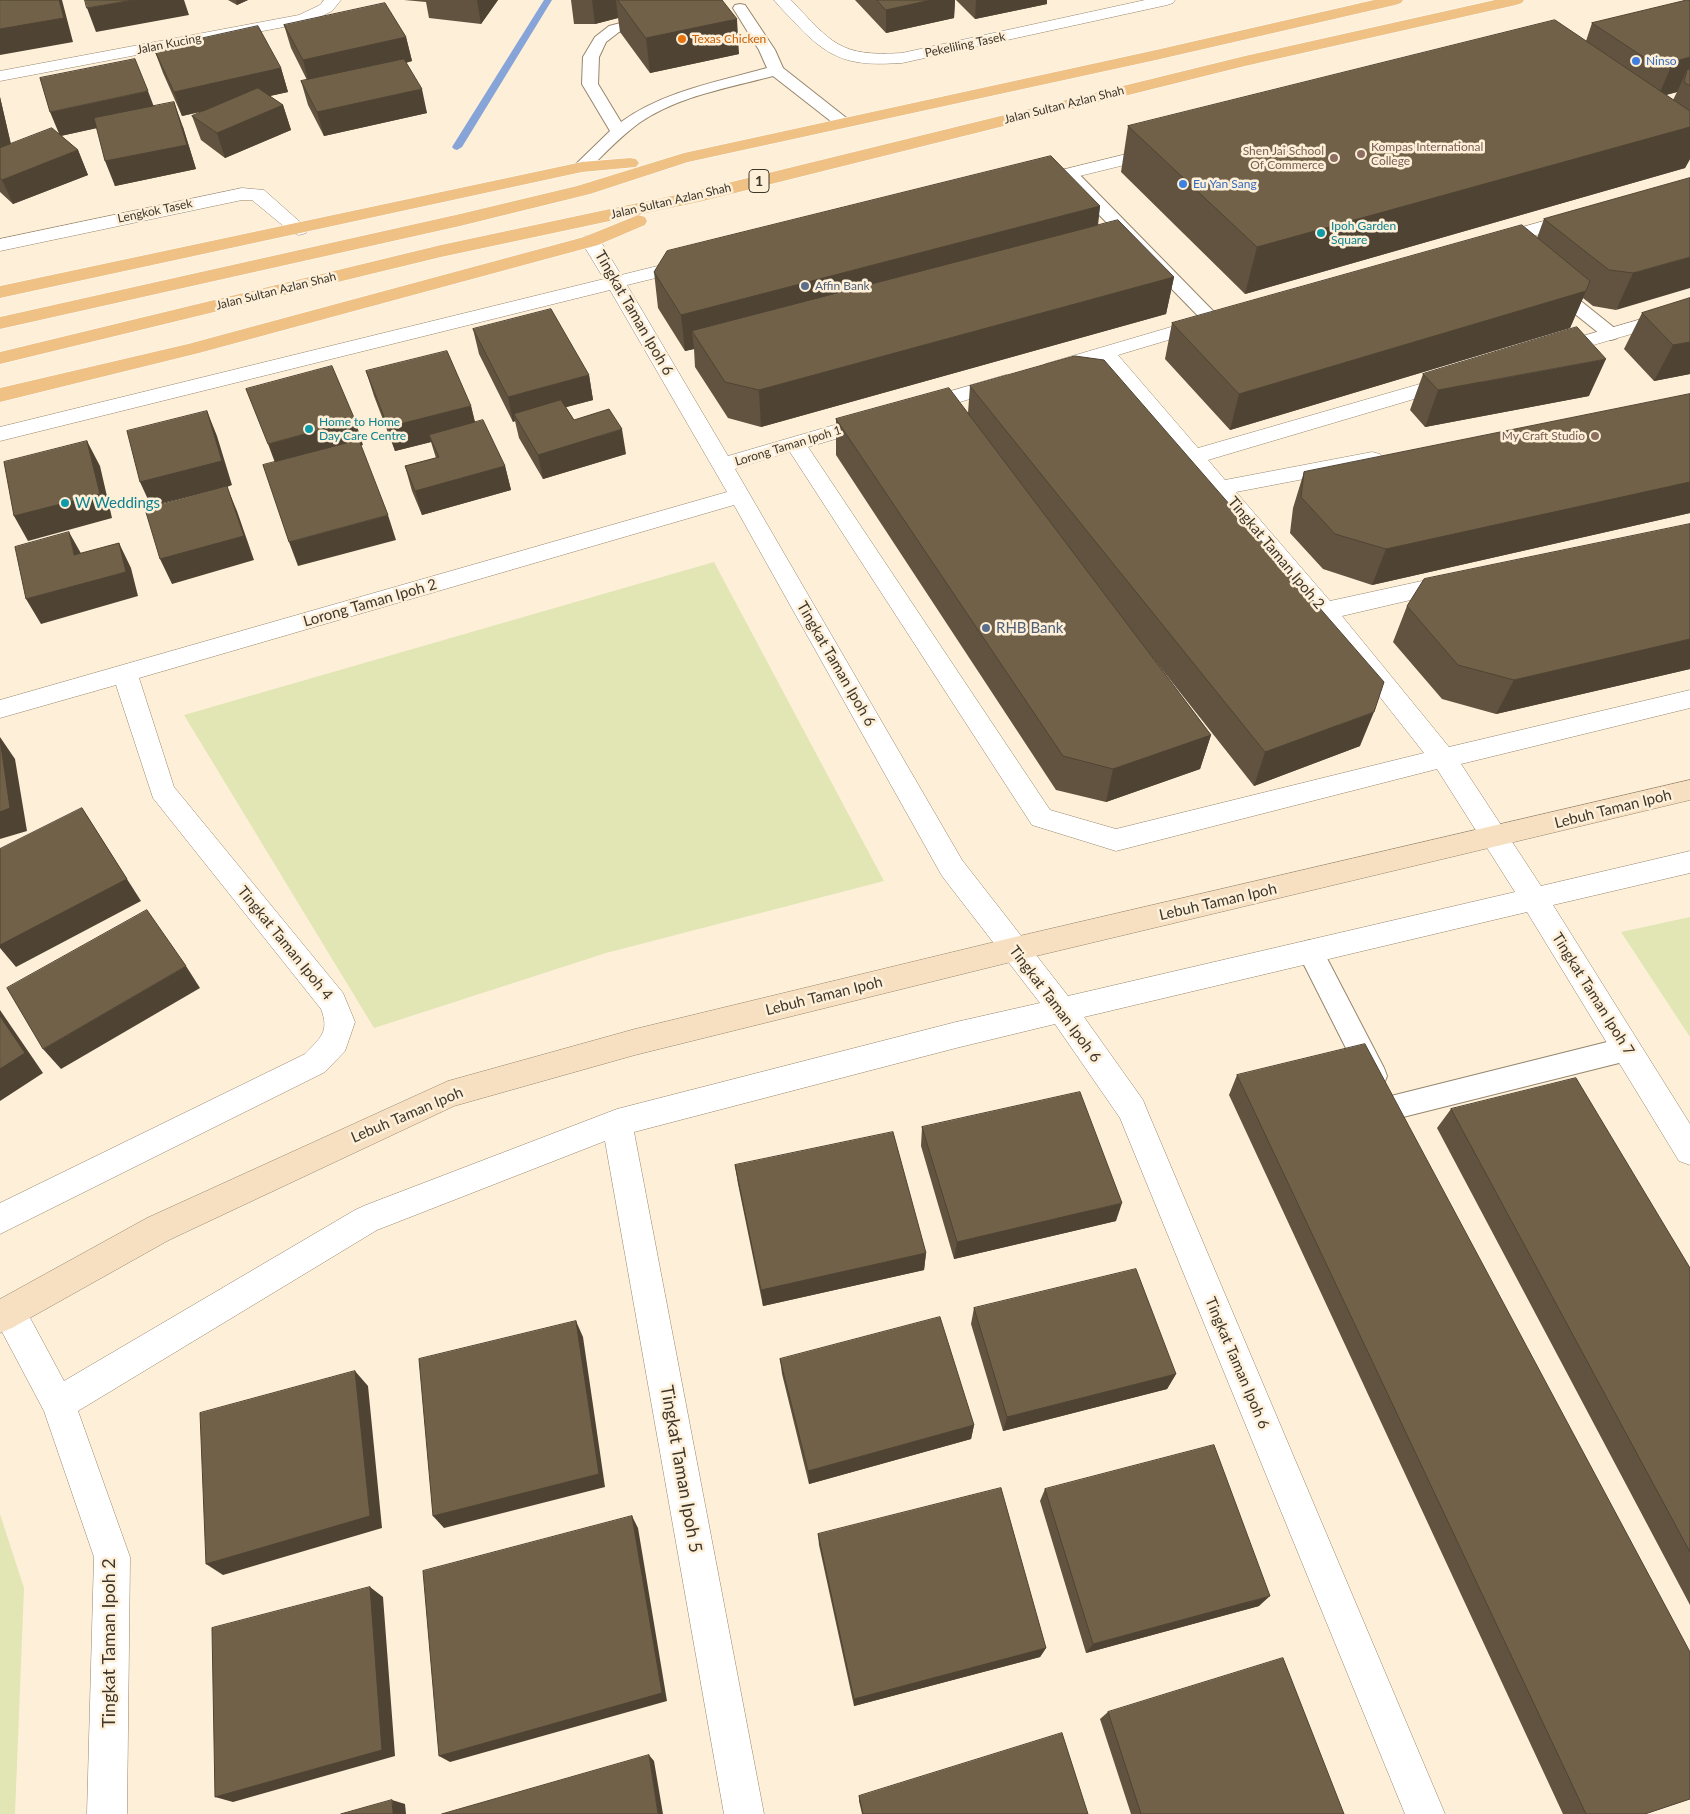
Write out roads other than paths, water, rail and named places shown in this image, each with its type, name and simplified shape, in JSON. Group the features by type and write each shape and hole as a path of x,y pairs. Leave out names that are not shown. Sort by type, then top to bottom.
{"main road":[{"name":"Jalan Sultan Azlan Shah","path":"0,323 460,220 583,190 684,158 1156,56 1395,0"},
{"name":"Jalan Sultan Azlan Shah","path":"0,358 441,251 699,196 1245,61 1516,0"},
{"path":"0,292 582,167 684,158"},
{"path":"0,395 192,349 591,241 699,196"},
{"name":"Lebuh Taman Ipoh","path":"5,1314 158,1229 448,1094 635,1042 1690,790"}],"street":[{"name":"Jalan Kucing","path":"0,76 304,19 326,8 333,0"},
{"name":"Pekeliling Tasek","path":"782,0 828,47 846,56 874,61 902,58 1119,5 1168,0"},
{"path":"1011,188 1174,147"},
{"name":"Lengkok Tasek","path":"0,245 242,194 257,194 299,229"},
{"path":"1476,246 1597,212"},
{"name":"Tingkat Taman Ipoh 6","path":"591,241 740,496 952,868 1062,1010 1132,1110 1425,1814"},
{"path":"0,434 702,261"},
{"path":"1535,356 1690,310"},
{"name":"Lorong Taman Ipoh 1","path":"722,465 1232,316"},
{"name":"Tingkat Taman Ipoh 2","path":"1104,352 1325,611 1443,758 1496,837"},
{"path":"1194,457 1468,376"},
{"path":"795,444 1041,818 1116,840 1443,758 1690,699"},
{"path":"1220,488 1396,454"},
{"name":"Lorong Taman Ipoh 2","path":"0,709 740,496"},
{"path":"1325,611 1479,577"},
{"name":"Tingkat Taman Ipoh 4","path":"0,1219 315,1063 335,1042 341,1022 333,1002 162,791 125,674"},
{"name":"Tingkat Taman Ipoh 7","path":"1496,837 1690,1151"},
{"path":"58,1404 366,1220 617,1123 956,1035 1690,862"},
{"name":"Tingkat Taman Ipoh 5","path":"617,1123 744,1814"},
{"name":"Tingkat Taman Ipoh 2","path":"5,1314 58,1404 112,1557 107,1814"}],"lane":[{"path":"722,9 740,8 756,0"},
{"path":"740,8 767,50 776,70 843,123"},
{"path":"619,132 590,84 591,56 600,40 614,30 666,16"},
{"path":"582,167 619,132 643,114 678,98 776,70"},
{"path":"1069,174 1214,321"},
{"path":"1495,241 1510,253"},
{"path":"1541,278 1610,334"},
{"path":"1310,951 1405,1135"},
{"path":"1391,1108 1627,1049"}],"waterway":[{"path":"457,147 548,0"}],"place":[{"name":"Texas Chicken","path":"682,39"},
{"name":"Ninso","path":"1636,61"},
{"name":"Kompas International College","path":"1361,154"},
{"name":"Shen Jai School Of Commerce","path":"1334,158"},
{"name":"Eu Yan Sang","path":"1183,184"},
{"name":"Ipoh Garden Square","path":"1321,233"},
{"name":"Affin Bank","path":"805,286"},
{"name":"Home to Home Day Care Centre","path":"309,429"},
{"name":"My Craft Studio","path":"1595,436"},
{"name":"W Weddings","path":"65,503"},
{"name":"RHB Bank","path":"986,628"}]}
